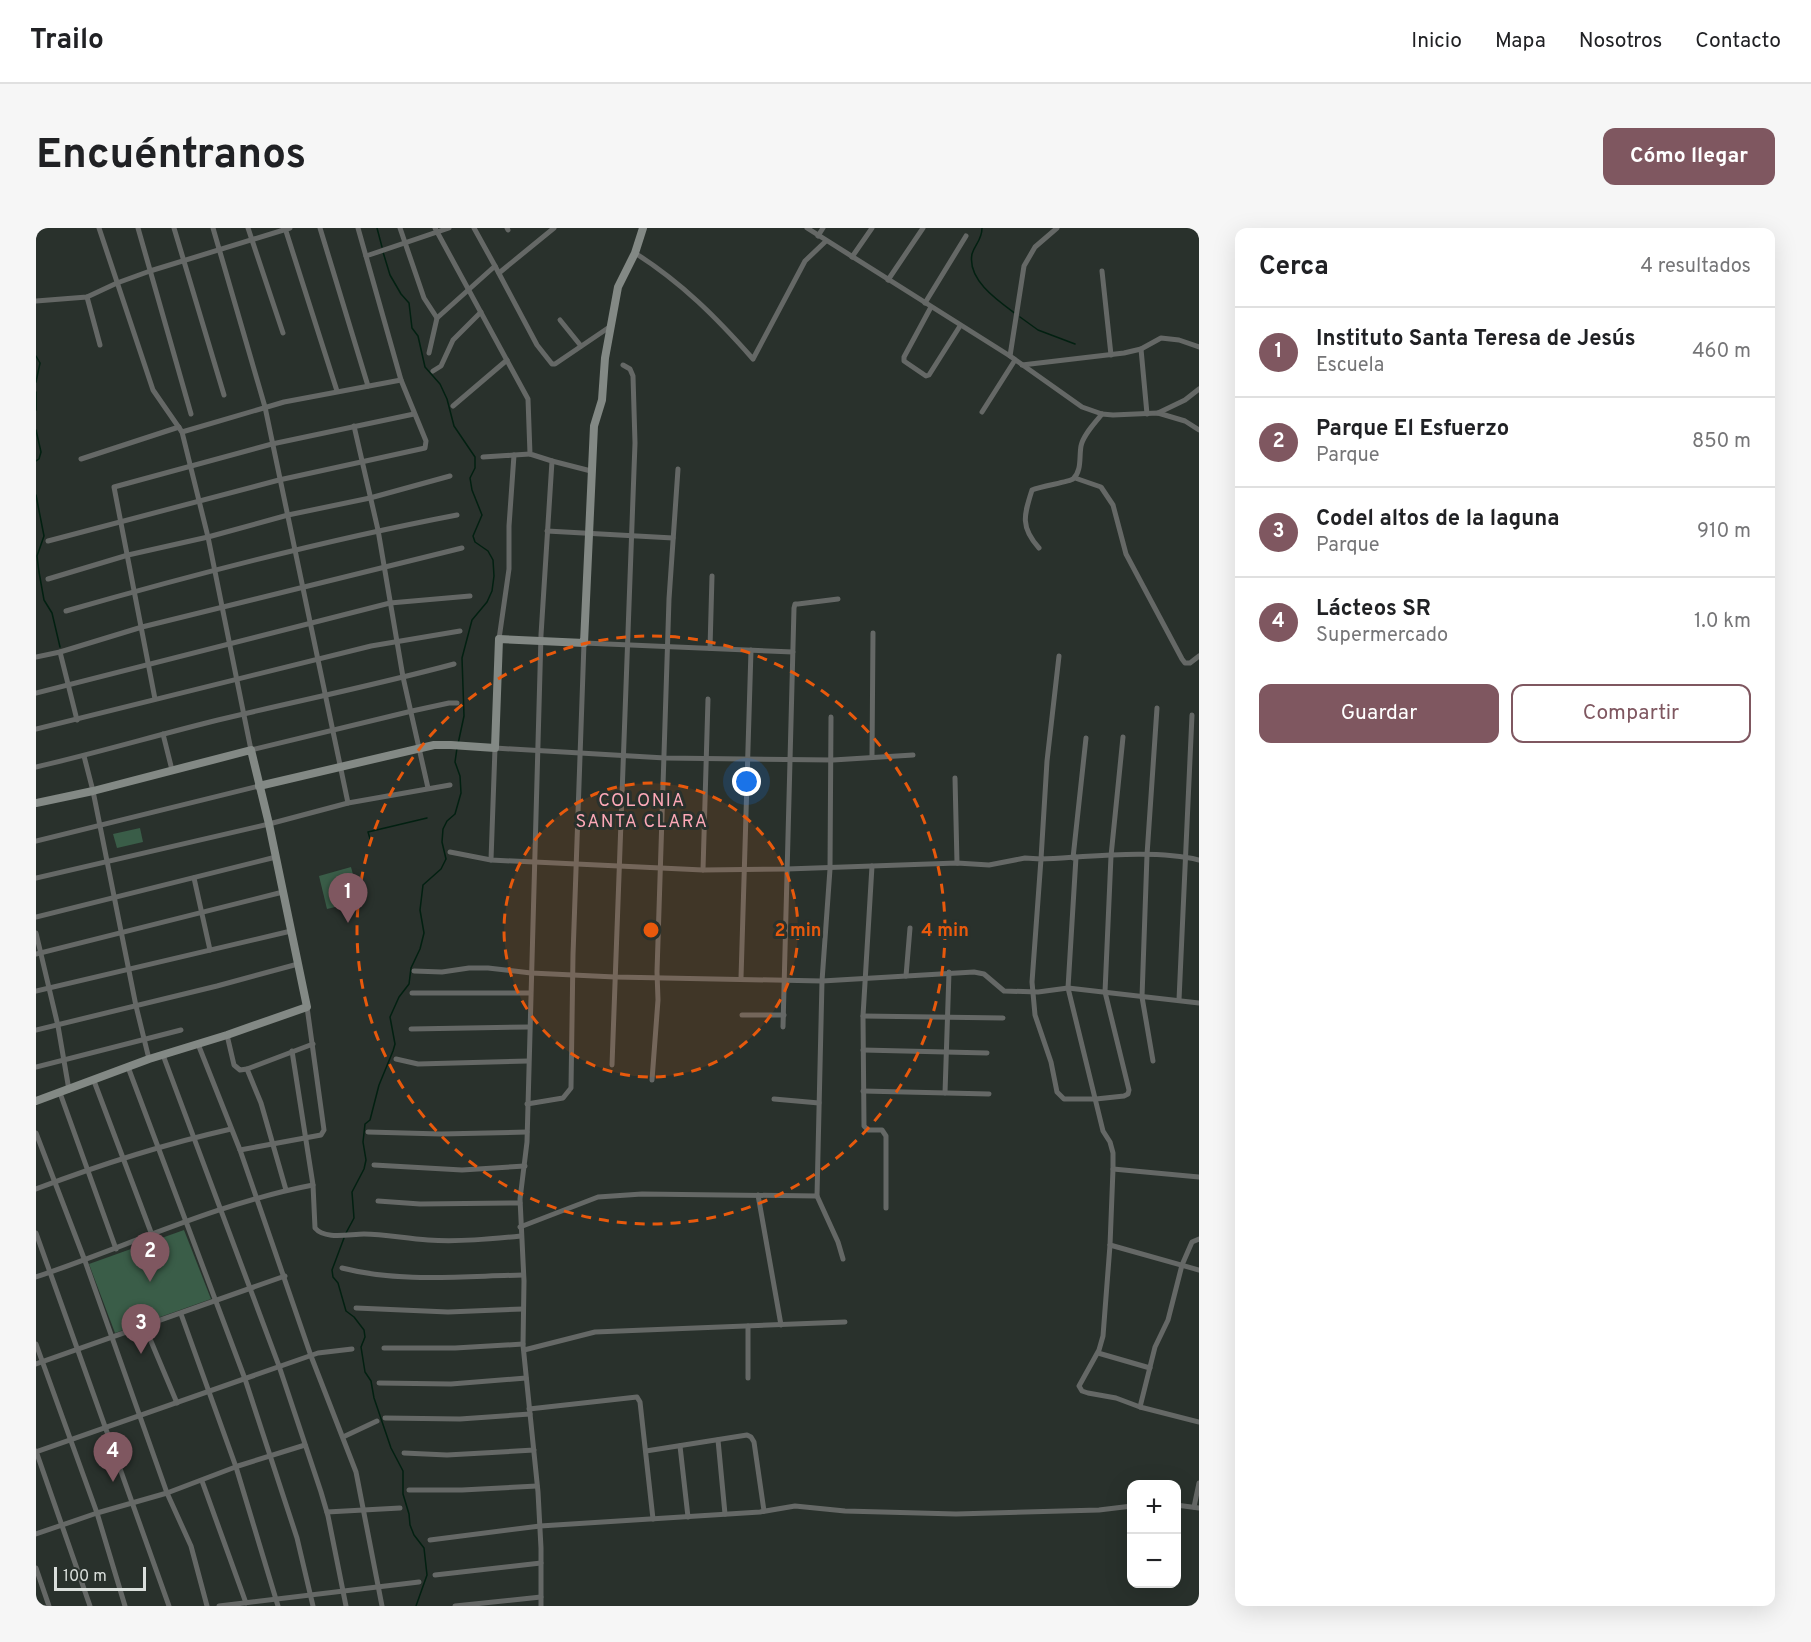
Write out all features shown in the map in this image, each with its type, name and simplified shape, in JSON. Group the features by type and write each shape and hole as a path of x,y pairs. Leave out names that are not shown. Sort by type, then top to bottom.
{"street":[{"path":"99,228 153,390 180,429 191,465 276,857 313,1044 324,1130 321,1135 240,1150"},
{"path":"138,228 191,414"},
{"path":"174,228 224,395"},
{"path":"213,228 265,407 348,803"},
{"path":"248,228 283,333"},
{"path":"36,301 87,297 150,271 287,228 337,391"},
{"path":"320,228 368,386"},
{"path":"48,541 279,480 425,448 426,441 401,380 358,228"},
{"path":"400,228 424,298 437,318"},
{"path":"366,256 405,244 436,230 449,228"},
{"path":"474,228 537,345 552,364 612,325"},
{"path":"499,273 554,228"},
{"path":"527,1104 563,1098 571,1088 580,753 594,426 602,400 605,358 618,287 643,228"},
{"path":"807,228 1012,358 1082,407 1102,414 1158,413 1185,400 1199,389"},
{"path":"818,236 823,228"},
{"path":"852,257 872,228"},
{"path":"888,280 923,228"},
{"path":"982,412 1012,358 1018,303 1027,257 1056,228"},
{"path":"436,230 528,399 530,454"},
{"path":"960,326 929,375 904,361 928,305 966,236"},
{"path":"634,253 657,267 695,297 753,359 806,261 826,241"},
{"path":"429,353 437,318 495,266"},
{"path":"1102,271 1111,355"},
{"path":"87,297 100,345"},
{"path":"433,371 443,363 453,340 481,312"},
{"path":"560,320 581,346"},
{"path":"1022,365 1111,355 1141,349 1161,338 1179,340 1199,347"},
{"path":"1141,349 1147,414"},
{"path":"453,406 507,360"},
{"path":"612,1065 635,397 633,376 630,369 623,365"},
{"path":"81,459 180,429 265,407 401,380"},
{"path":"1158,413 1185,421 1199,430"},
{"path":"155,699 136,591 114,487 272,444 414,414"},
{"path":"1039,548 1030,538 1024,521 1032,490 1075,478 1078,472 1081,445 1102,414"},
{"path":"354,426 378,530 396,641 428,788"},
{"path":"483,458 530,454 591,471"},
{"path":"491,860 499,639 509,569 509,526 514,455"},
{"path":"542,1606 540,1526 523,1347 520,1203 525,1166 541,641 552,461"},
{"path":"652,1080 658,1000 668,646 678,470"},
{"path":"48,579 128,555 208,537 288,515 370,498 450,476"},
{"path":"1075,478 1101,487 1113,505 1126,554 1182,659 1185,663 1190,663 1199,656"},
{"path":"66,611 378,530 457,514"},
{"path":"547,531 673,538"},
{"path":"36,657 142,627 462,548"},
{"path":"710,648 712,576"},
{"path":"36,693 390,603 470,596"},
{"path":"783,1027 795,604 838,599"},
{"path":"36,729 396,641 460,631"},
{"path":"872,756 873,633"},
{"path":"499,639 793,652"},
{"path":"741,978 751,650"},
{"path":"60,652 76,720"},
{"path":"1059,656 1047,761 1033,991 1035,1015 1051,1062 1057,1092 1064,1099 1124,1096 1129,1090 1105,992 1111,856 1122,737"},
{"path":"36,767 454,664"},
{"path":"703,870 708,699"},
{"path":"36,803 93,791 412,711 449,703 457,704"},
{"path":"1153,1061 1142,998 1147,855 1157,708"},
{"path":"1179,1000 1192,715"},
{"path":"831,717 830,868 822,981 817,1196 838,1242 843,1259"},
{"path":"163,734 172,770"},
{"path":"1086,738 1075,857 1068,988 1103,1131 1110,1142 1113,1153 1113,1169 1103,1336 1098,1353 1079,1386 1082,1391 1116,1398 1140,1407 1199,1422"},
{"path":"36,841 419,748 458,745 706,759 831,760 913,755"},
{"path":"84,756 149,1059"},
{"path":"955,778 957,862"},
{"path":"36,878 269,824 348,803 450,785"},
{"path":"450,852 491,860 703,870 830,868 957,862 989,865 1025,858 1147,855 1184,856 1199,860"},
{"path":"36,917 276,857"},
{"path":"872,866 863,1016 863,1090 865,1128 882,1131 886,1136 886,1208"},
{"path":"194,878 210,950"},
{"path":"38,954 283,892"},
{"path":"906,976 910,928"},
{"path":"36,992 291,931"},
{"path":"36,933 38,954 58,1026 64,1059 65,1091 116,1249"},
{"path":"36,1030 217,986 298,963"},
{"path":"414,971 442,972 488,968 531,973 615,977 657,976 822,981 974,972 984,974 1004,991 1044,992 1068,988 1199,1003"},
{"path":"945,1093 949,972"},
{"path":"412,993 530,993"},
{"path":"36,1101 149,1059 307,1007"},
{"path":"742,1015 784,1015"},
{"path":"863,1016 1003,1018"},
{"path":"411,1029 529,1027"},
{"path":"36,1067 181,1030"},
{"path":"227,1035 234,1065 240,1070 256,1067 313,1044"},
{"path":"198,1044 240,1150 311,1356 356,1472 382,1606"},
{"path":"863,1050 987,1053"},
{"path":"292,1051 313,1185 315,1228 319,1233 327,1235 364,1234 428,1240 471,1240 521,1236"},
{"path":"163,1055 279,1366 327,1512 346,1606"},
{"path":"396,1059 418,1064 528,1061"},
{"path":"128,1067 245,1379 297,1538 313,1606"},
{"path":"248,1069 261,1103 286,1190"},
{"path":"94,1081 152,1235"},
{"path":"863,1090 989,1094"},
{"path":"774,1099 819,1102"},
{"path":"36,1189 89,1169 194,1137 231,1129"},
{"path":"368,1131 441,1134 526,1132"},
{"path":"36,1133 141,1416 167,1493 190,1546 207,1606"},
{"path":"374,1165 462,1170 525,1166"},
{"path":"1113,1169 1199,1177"},
{"path":"36,1277 222,1209 286,1190 313,1185"},
{"path":"520,1227 598,1197 642,1194 817,1196"},
{"path":"758,1196 781,1325"},
{"path":"378,1201 432,1205 520,1203"},
{"path":"36,1233 169,1606"},
{"path":"1140,1407 1155,1347 1168,1320 1182,1265 1192,1242 1199,1239"},
{"path":"1110,1245 1199,1270"},
{"path":"342,1268 366,1274 397,1276 523,1275"},
{"path":"39,1363 285,1276"},
{"path":"356,1308 448,1312 524,1309"},
{"path":"181,1314 236,1467 278,1606"},
{"path":"384,1348 523,1347 595,1332 845,1322"},
{"path":"748,1326 748,1378"},
{"path":"145,1327 177,1403"},
{"path":"36,1344 39,1363 71,1440 97,1513 125,1606"},
{"path":"90,1606 36,1452 318,1353 352,1349"},
{"path":"1098,1353 1150,1368"},
{"path":"379,1383 451,1384 526,1378"},
{"path":"385,1418 460,1419 637,1397 640,1402 653,1519"},
{"path":"343,1437 377,1421"},
{"path":"646,1451 752,1437 764,1511"},
{"path":"718,1440 725,1514"},
{"path":"36,1534 61,1524 167,1493 270,1455 305,1445"},
{"path":"680,1446 688,1517"},
{"path":"404,1453 447,1455 534,1450"},
{"path":"202,1481 246,1603"},
{"path":"1181,1506 1196,1508 1199,1483"},
{"path":"409,1490 537,1486"},
{"path":"430,1540 540,1526 688,1517 764,1511 795,1506 845,1511 956,1514 1099,1510 1127,1506"},
{"path":"327,1512 400,1508"},
{"path":"435,1575 541,1563"},
{"path":"36,1568 49,1606"},
{"path":"219,1606 419,1582"},
{"path":"455,1606 542,1597"}],"green space":[{"path":"140,828 143,842 117,848 113,834"},
{"path":"351,867 360,901 327,909 319,876"},
{"path":"184,1230 211,1299 115,1333 89,1264"}],"waterway":[{"path":"377,228 382,247"},
{"path":"982,228 981,236 972,254 974,273 985,289 1016,314"},
{"path":"383,252 390,275 409,303 412,328 418,336 425,367 440,384 447,399 454,426 475,457 475,468 470,478 482,515 473,536 475,542 488,551 493,560 492,591 487,602 472,620 462,658 464,716 458,744"},
{"path":"1020,317 1038,330 1075,344"},
{"path":"36,356 40,363 36,382"},
{"path":"36,392 36,410"},
{"path":"36,430 41,452 36,461"},
{"path":"36,495 44,536 37,556 39,572 44,600 52,613 60,647"},
{"path":"346,1233 354,1218 352,1192 366,1160 363,1142 365,1124 370,1120 379,1085 395,1044 390,1017 399,997 409,984 411,968 420,949 424,933 420,910 423,885 441,869 446,859 442,842 443,829 447,821 455,814 461,793 460,776 455,762 457,748"},
{"path":"371,842 368,832 427,818"},
{"path":"344,1238 332,1270 333,1277 338,1283 346,1311 364,1330 365,1337 361,1347 365,1372 371,1381 374,1398 391,1448 403,1471 403,1494 410,1525 424,1548 427,1575 416,1606"}],"place":[{"name":"Instituto Santa Teresa de Jesús","path":"348,923"},
{"name":"Parque El Esfuerzo","path":"150,1282"},
{"name":"Codel altos de la laguna","path":"141,1354"},
{"name":"Lácteos SR","path":"113,1482"}],"district":[{"name":"COLONIA SANTA CLARA","path":"642,810"}]}
